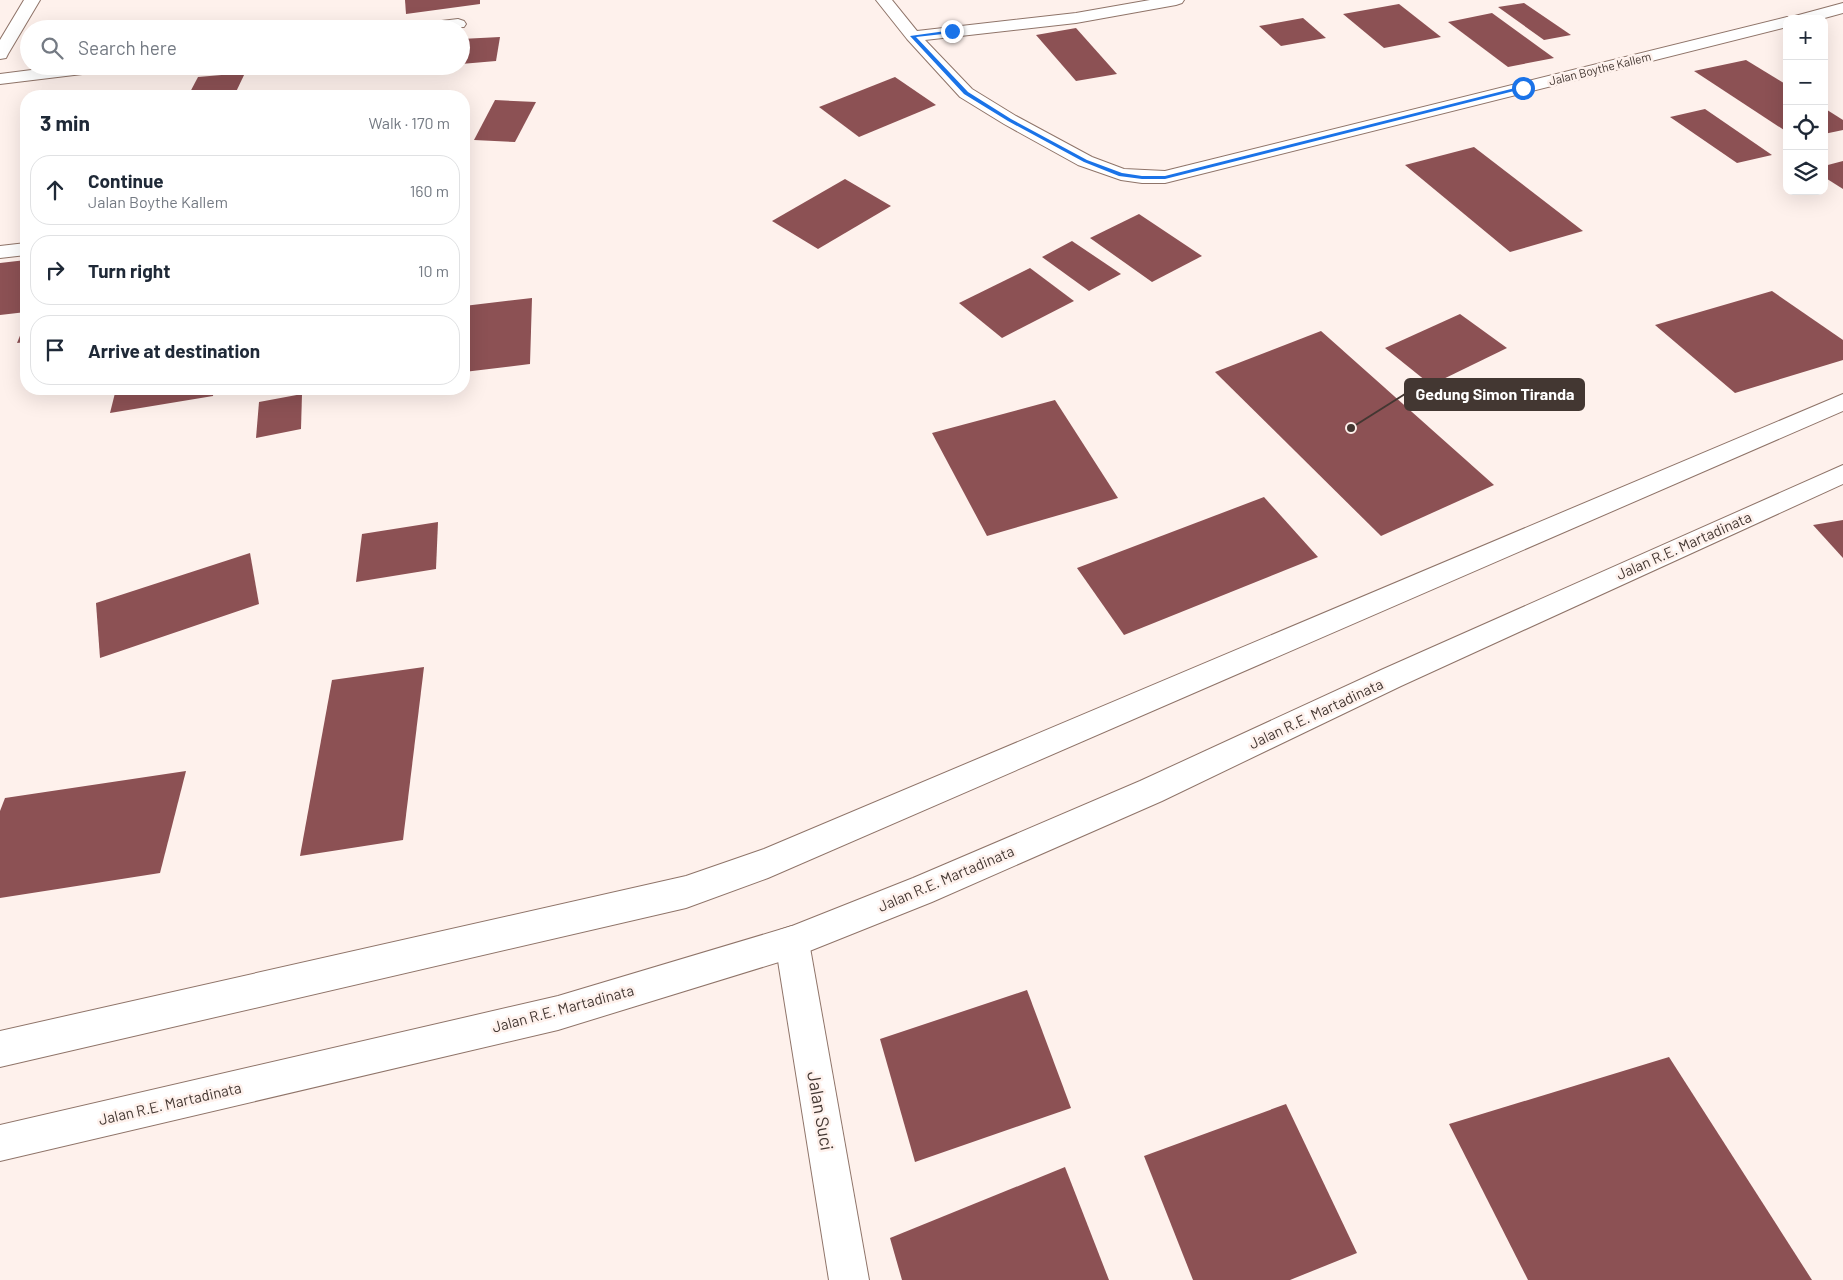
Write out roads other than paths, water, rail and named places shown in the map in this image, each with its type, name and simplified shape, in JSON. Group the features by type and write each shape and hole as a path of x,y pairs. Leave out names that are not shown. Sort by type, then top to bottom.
{"main road":[{"path":"20,20 32,0"},
{"name":"Jalan Boythe Kallem","path":"884,0 913,36 966,93 1010,120 1086,161 1109,171 1142,177 1165,177 1783,23"},
{"path":"913,36 1076,18 1176,0"},
{"path":"1816,15 1843,8"},
{"path":"0,54 20,20"},
{"path":"0,79 33,75"},
{"path":"0,252 20,250"},
{"path":"0,1049 686,892 768,863 1843,402"},
{"name":"Jalan R.E. Martadinata","path":"0,1143 558,1013 792,942 921,892 1152,791 1400,674 1843,474"},
{"name":"Jalan Suci","path":"792,942 849,1280"}],"place":[{"name":"Gedung Simon Tiranda","path":"1351,428"}]}
